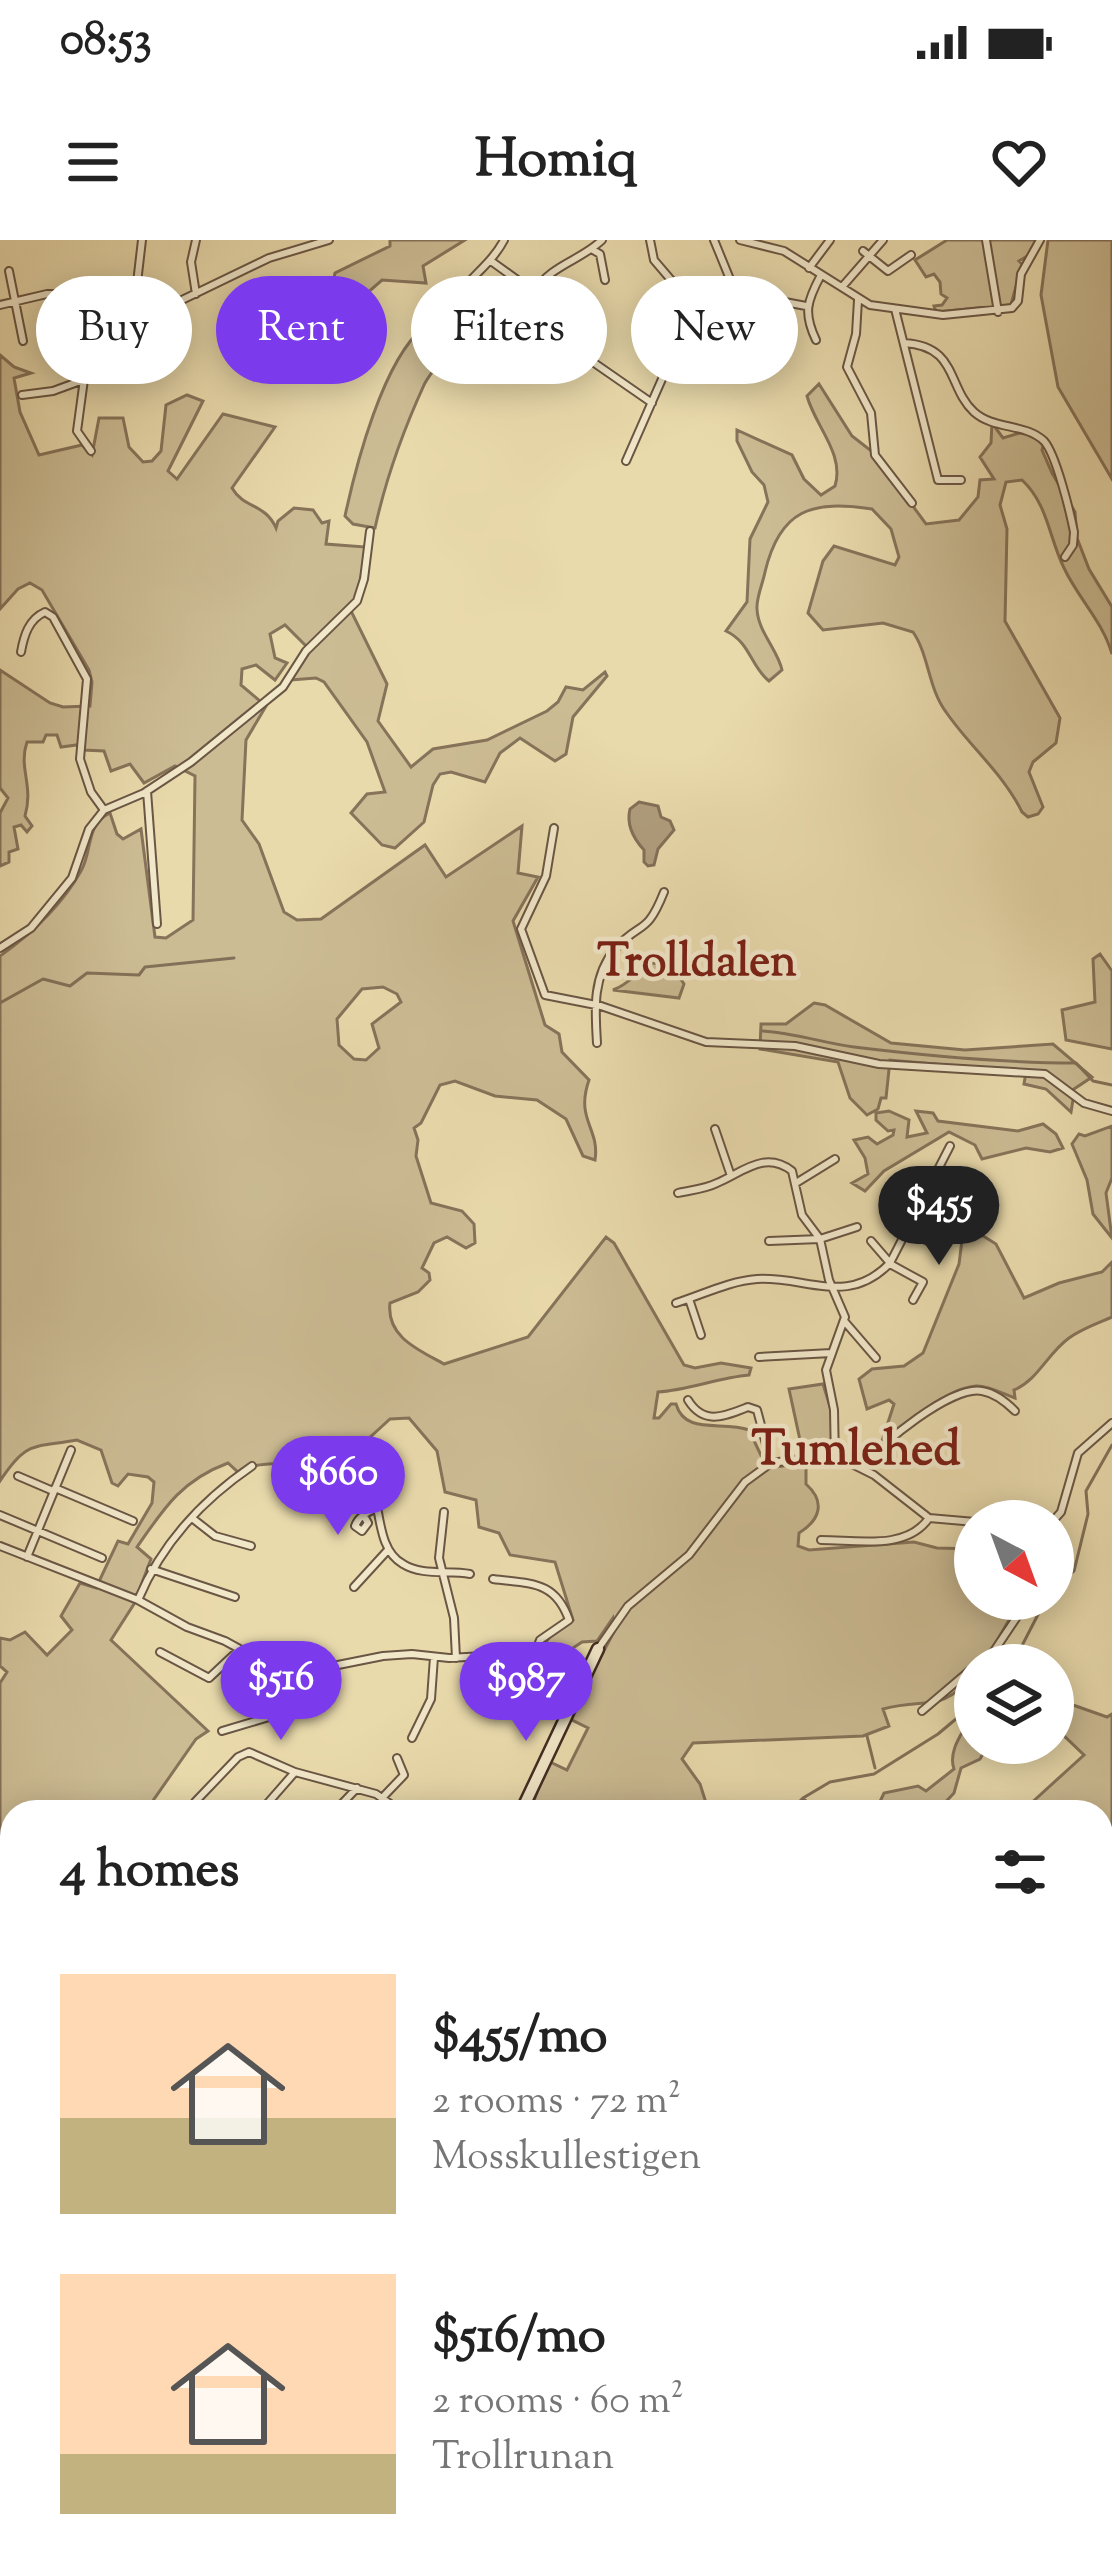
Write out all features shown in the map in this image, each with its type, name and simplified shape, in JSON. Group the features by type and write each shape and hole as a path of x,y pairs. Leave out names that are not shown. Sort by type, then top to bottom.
{"street":[{"path":"140,276 142,240"},
{"path":"196,240 191,281 196,293"},
{"path":"192,295 269,258 329,240"},
{"path":"474,276 504,240"},
{"path":"548,276 602,240"},
{"path":"650,240 654,260 668,276"},
{"path":"714,240 729,276"},
{"path":"740,240 777,248 858,300 943,315 998,312 1015,305 1021,274 1040,240"},
{"path":"809,268 830,240"},
{"path":"842,286 883,240"},
{"path":"986,240 998,312"},
{"path":"593,250 601,254 604,276"},
{"path":"866,254 888,271 911,255"},
{"path":"491,261 512,276"},
{"path":"9,271 23,341"},
{"path":"816,340 806,319 806,306 821,275"},
{"path":"0,305 36,296"},
{"path":"858,300 847,367 872,413 875,454 912,503"},
{"path":"798,304 806,306"},
{"path":"895,308 938,480 961,480"},
{"path":"904,343 916,344 944,360 966,402 979,416 1030,431 1049,449 1074,532 1066,557"},
{"path":"607,372 652,404"},
{"path":"22,395 53,392 73,384"},
{"path":"83,384 77,431 92,451"},
{"path":"626,461 659,384"},
{"path":"0,948 32,928 67,885 89,829 104,810 147,791 191,762 274,696 306,650 353,605 364,579 370,531"},
{"path":"21,652 35,618 45,612 53,617 87,679 80,760 104,810"},
{"path":"147,791 157,924"},
{"path":"554,828 546,876 523,920 523,940 545,995 595,1004 706,1042 795,1046 879,1064 1045,1074 1084,1103 1112,1111"},
{"path":"597,1043 595,1004 600,976 625,940 652,924 664,892"},
{"path":"715,1129 731,1175"},
{"path":"676,1303 754,1279 832,1288 869,1278 890,1263 950,1146"},
{"path":"796,1184 836,1159"},
{"path":"678,1193 716,1184 772,1161 790,1168 802,1215 820,1239 845,1322 876,1358"},
{"path":"769,1241 820,1239 857,1227"},
{"path":"907,1231 937,1245"},
{"path":"871,1241 890,1263 923,1282 913,1300"},
{"path":"689,1299 701,1335"},
{"path":"835,1461 834,1410 826,1380 831,1353 845,1322"},
{"path":"758,1357 831,1353"},
{"path":"862,1467 904,1425 968,1392 990,1394 1016,1411"},
{"path":"688,1400 697,1412 710,1417 730,1416 748,1407 757,1410 771,1463"},
{"path":"1064,1500 1078,1453 1112,1423"},
{"path":"27,1557 71,1450"},
{"path":"526,1800 598,1649 628,1606 689,1555 745,1482 771,1463 835,1461 862,1467 929,1518 954,1520"},
{"path":"354,1463 368,1476 387,1551 407,1567 470,1574"},
{"path":"138,1600 164,1548 223,1487 252,1466"},
{"path":"19,1476 133,1521"},
{"path":"364,1516 378,1508"},
{"path":"444,1512 439,1550 454,1618 456,1658"},
{"path":"0,1515 102,1558"},
{"path":"821,1540 897,1540 919,1532 929,1518"},
{"path":"192,1519 209,1533 251,1546"},
{"path":"0,1546 138,1600 187,1628 291,1669 304,1679"},
{"path":"354,1587 387,1551"},
{"path":"151,1569 236,1597"},
{"path":"493,1579 550,1590 562,1600 569,1620 539,1640 536,1653"},
{"path":"160,1652 209,1678 240,1648"},
{"path":"222,1731 279,1714 304,1679 318,1669 376,1657 536,1653 587,1671"},
{"path":"412,1738 431,1699 434,1657"},
{"path":"922,1711 954,1683"},
{"path":"198,1800 243,1753 252,1753 387,1800"},
{"path":"383,1797 404,1775 397,1758"},
{"path":"271,1800 296,1772"},
{"path":"346,1800 357,1788"}],"shaded area":[{"path":"390,240 465,240 423,266 425,276 411,276 411,282 387,280 387,276 334,276 390,246"},
{"path":"947,240 1037,240 1029,255 1019,261 1011,305 936,312 934,306 947,298 934,274 926,277 915,260"},
{"path":"1048,240 1112,240 1112,479 1058,387 1041,295"},
{"path":"409,343 411,384 425,384 402,437 375,528 353,524 345,516 373,415"},
{"path":"0,355 31,373 14,378 20,412 39,455 82,445 92,455 99,418 123,418 129,447 143,462 152,461 161,451 166,405 187,395 203,401 168,471 177,479 223,414 275,427 232,488 266,514 276,528 294,508 313,510 322,523 329,521 326,544 366,547 351,611 387,684 378,721 411,767 433,749 487,740 547,711 566,687 583,690 605,672 607,676 573,717 566,754 555,761 520,738 500,753 485,782 451,772 440,774 424,822 395,848 382,845 351,813 367,794 385,792 367,742 324,682 290,680 309,649 285,625 270,634 275,658 287,663 275,680 256,665 242,669 241,685 266,706 246,740 242,820 259,844 284,912 297,920 321,919 425,845 446,877 522,826 518,873 538,877 513,921 545,1025 559,1034 562,1052 589,1080 585,1105 595,1160 583,1156 566,1119 537,1100 495,1096 455,1081 440,1085 414,1128 416,1156 431,1203 462,1211 474,1224 475,1243 466,1248 447,1237 434,1243 422,1268 430,1280 418,1292 390,1303 393,1325 406,1341 444,1364 528,1337 606,1237 614,1243 684,1365 721,1363 751,1368 749,1375 658,1392 654,1418 676,1404 696,1424 749,1430 767,1468 806,1463 806,1484 816,1497 818,1510 799,1533 798,1546 809,1550 914,1542 954,1548 954,1620 1009,1620 995,1644 954,1644 954,1693 942,1700 883,1709 889,1726 863,1736 693,1743 682,1759 705,1800 534,1800 548,1761 567,1770 588,1728 568,1718 615,1630 613,1618 597,1641 582,1642 567,1652 543,1646 555,1630 573,1620 555,1562 510,1555 499,1533 479,1527 476,1500 445,1492 437,1451 409,1418 390,1419 368,1439 339,1441 329,1454 239,1473 228,1463 212,1470 186,1487 137,1547 151,1559 134,1604 111,1640 208,1731 196,1739 153,1800 0,1800 0,1683 7,1672 0,1666 0,1638 10,1640 25,1632 47,1655 72,1630 61,1616 80,1583 96,1588 118,1541 128,1544 152,1503 154,1482 128,1474 118,1486 112,1483 101,1450 77,1440 32,1448 17,1458 0,1481 0,956 65,896 85,863 97,824 110,813 123,839 141,829 155,937 166,938 193,920 195,776 175,766 144,783 130,764 111,771 104,751 84,750 84,744 61,747 57,735 46,735 43,742 27,742 25,816 32,826 27,832 21,825 14,827 18,849 9,852 9,862 0,866 0,813 8,798 0,788 0,670 50,703 90,706 89,670 42,590 30,583 0,609","holes":["383,987 397,994 401,1002 372,1024 379,1048 366,1060 354,1059 339,1045 337,1019 362,989"]},
{"path":"819,384 852,436 874,453 926,524 959,520 978,497 980,480 994,479 980,457 991,443 992,423 1003,438 1023,432 1044,443 1042,450 1052,473 1075,512 1077,538 1089,569 1112,607 1112,654 1064,568 1031,489 1022,480 1006,482 1000,505 1007,529 1005,621 1060,718 1056,743 1033,762 1029,772 1043,807 1038,814 1028,817 1022,812 946,712 913,632 883,623 823,630 808,613 823,561 834,546 895,565 899,557 891,529 872,509 816,508 790,522 780,534 757,605 782,670 769,681 741,642 726,631 747,602 750,539 768,502 764,485 737,441 737,430 792,455 804,479 821,495 835,486 837,474 833,451 807,396"},
{"path":"639,802 658,806 661,817 674,830 658,849 654,865 644,862 644,850 630,826 630,809"},
{"path":"1100,954 1112,971 1112,1049 1066,1040 1062,1010 1095,1002 1093,959"},
{"path":"651,963 667,966 678,975 684,984 679,998 613,990 624,985"},
{"path":"814,1003 891,1043 965,1050 1053,1044 1092,1077 1071,1091 1071,1112 1046,1089 1024,1084 1026,1072 890,1060 886,1098 867,1115 850,1098 838,1062 760,1049 761,1024 786,1024"},
{"path":"889,1111 909,1120 907,1137 927,1133 916,1111 933,1113 938,1121 1018,1131 1043,1124 1063,1148 1050,1152 1026,1148 982,1159 975,1145 949,1132 884,1171 865,1191 852,1183 868,1174 854,1140 868,1137 877,1144 893,1135 894,1130 888,1131 876,1120 876,1113"},
{"path":"1112,1126 1112,1178 1106,1193 1112,1238 1093,1214 1087,1180 1072,1144 1079,1134"},
{"path":"964,1224 996,1244 1024,1298 1102,1272 1112,1262 1112,1317 1061,1344 1030,1380 1014,1390 1015,1398 985,1387 964,1388 925,1409 881,1444 894,1404 889,1400 867,1409 859,1379 872,1369 904,1366 923,1353 959,1264"},
{"path":"823,1384 832,1413 833,1441 816,1446 810,1455 803,1454 789,1389"},
{"path":"1074,1705 1107,1717 1112,1714 1112,1800 1035,1800 1084,1755 1074,1745"},
{"path":"954,1750 954,1764 969,1764 961,1768 947,1800 881,1800 884,1793 918,1786 926,1791 954,1769 953,1763"}],"waterway":[{"path":"0,1003 43,979 70,986 87,973 139,975 145,967 234,958"},
{"path":"763,1031 909,1053 1076,1063 1093,1081 1112,1085"},
{"path":"1074,1571 1088,1514 1086,1491 1112,1445"},
{"path":"1023,1644 1035,1620"},
{"path":"801,1800 830,1782 874,1774 954,1721"},
{"path":"867,1736 875,1768"}],"district":[{"name":"Trolldalen","path":"697,964"},
{"name":"Tumlehed","path":"856,1452"}]}
